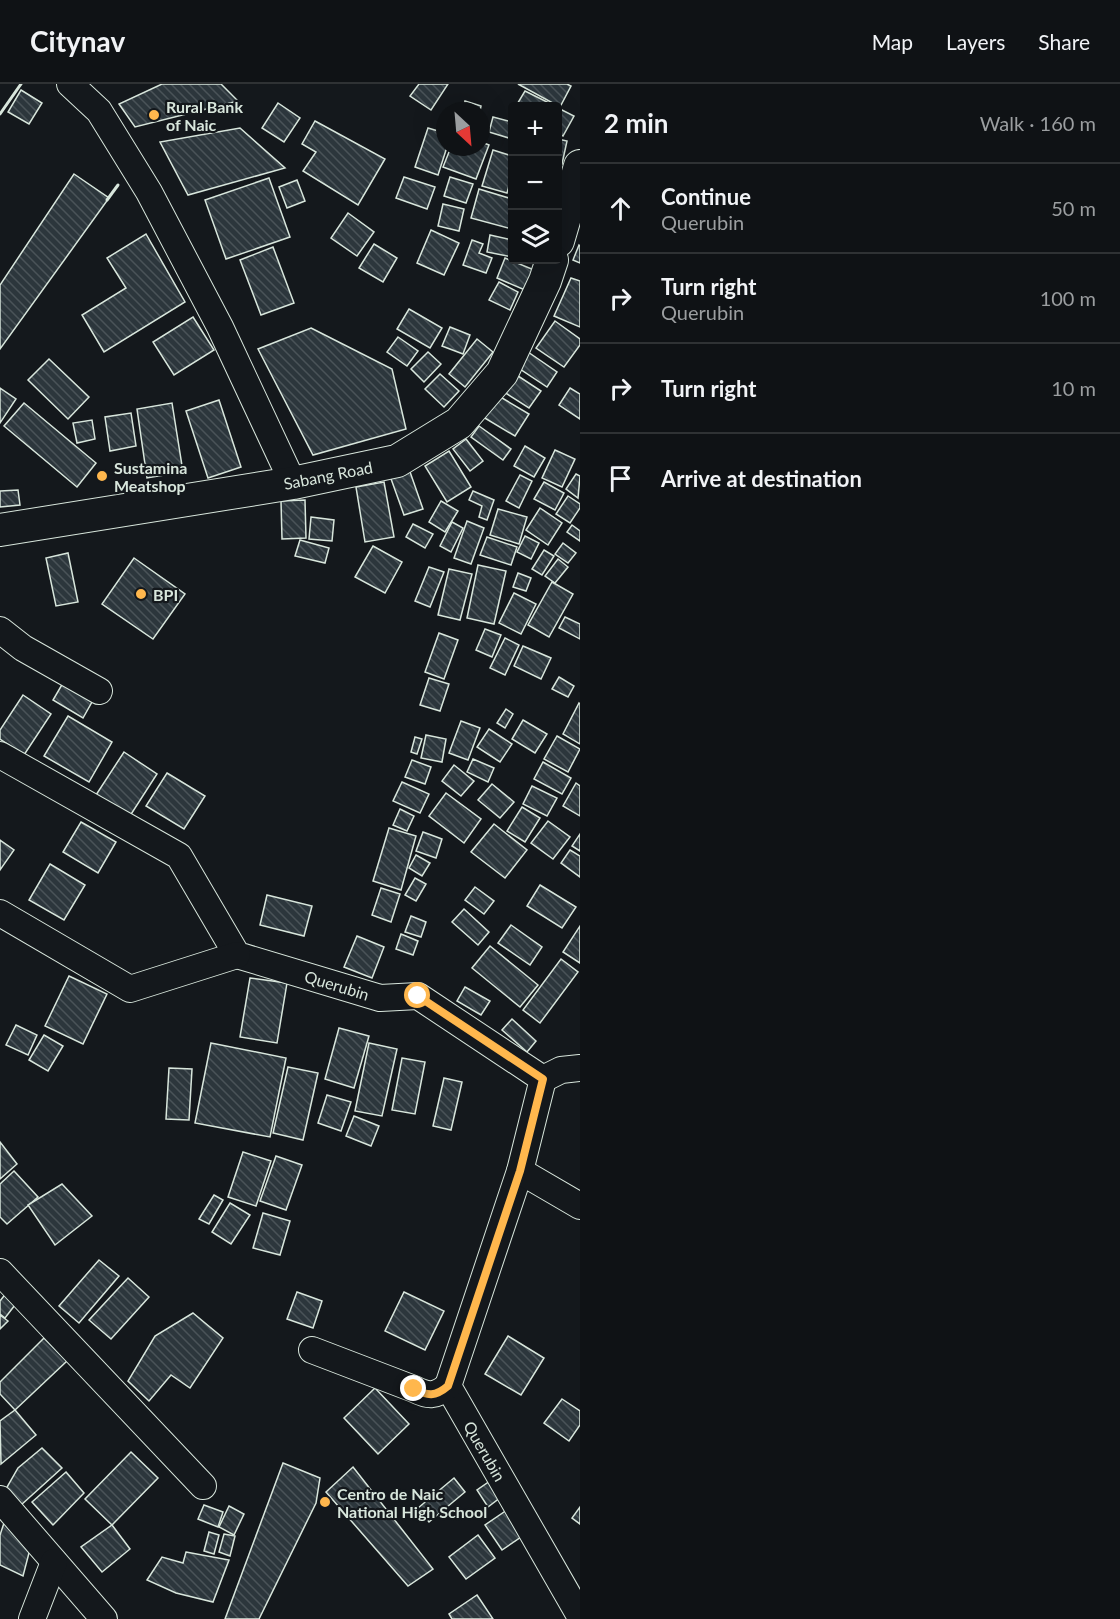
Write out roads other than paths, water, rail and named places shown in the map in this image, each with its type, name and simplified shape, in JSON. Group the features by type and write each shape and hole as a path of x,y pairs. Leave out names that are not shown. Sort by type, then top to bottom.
{"main road":[{"path":"562,227 580,166"},
{"name":"Sabang Road","path":"0,530 293,483 397,461 459,423 502,373 545,282 551,264"}],"street":[{"path":"70,84 99,111 149,192 220,327 293,483"},
{"path":"0,630 23,648 99,691"},
{"path":"0,755 179,856 237,955 130,989 0,913"},
{"name":"Querubin","path":"237,955 380,998 418,996 543,1079"},
{"path":"312,1350 424,1394 432,1396 439,1394 448,1386 520,1171 543,1079 561,1070 580,1068"},
{"path":"520,1171 580,1206"},
{"path":"0,1272 202,1486"},
{"name":"Querubin","path":"448,1386 580,1616"},
{"path":"0,1498 104,1619"},
{"path":"32,1619 54,1562"}],"place":[{"name":"Rural Bank of Naic","path":"154,115"},
{"name":"Sustamina Meatshop","path":"102,476"},
{"name":"BPI","path":"141,594"},
{"name":"Centro de Naic National High School","path":"325,1502"}]}
